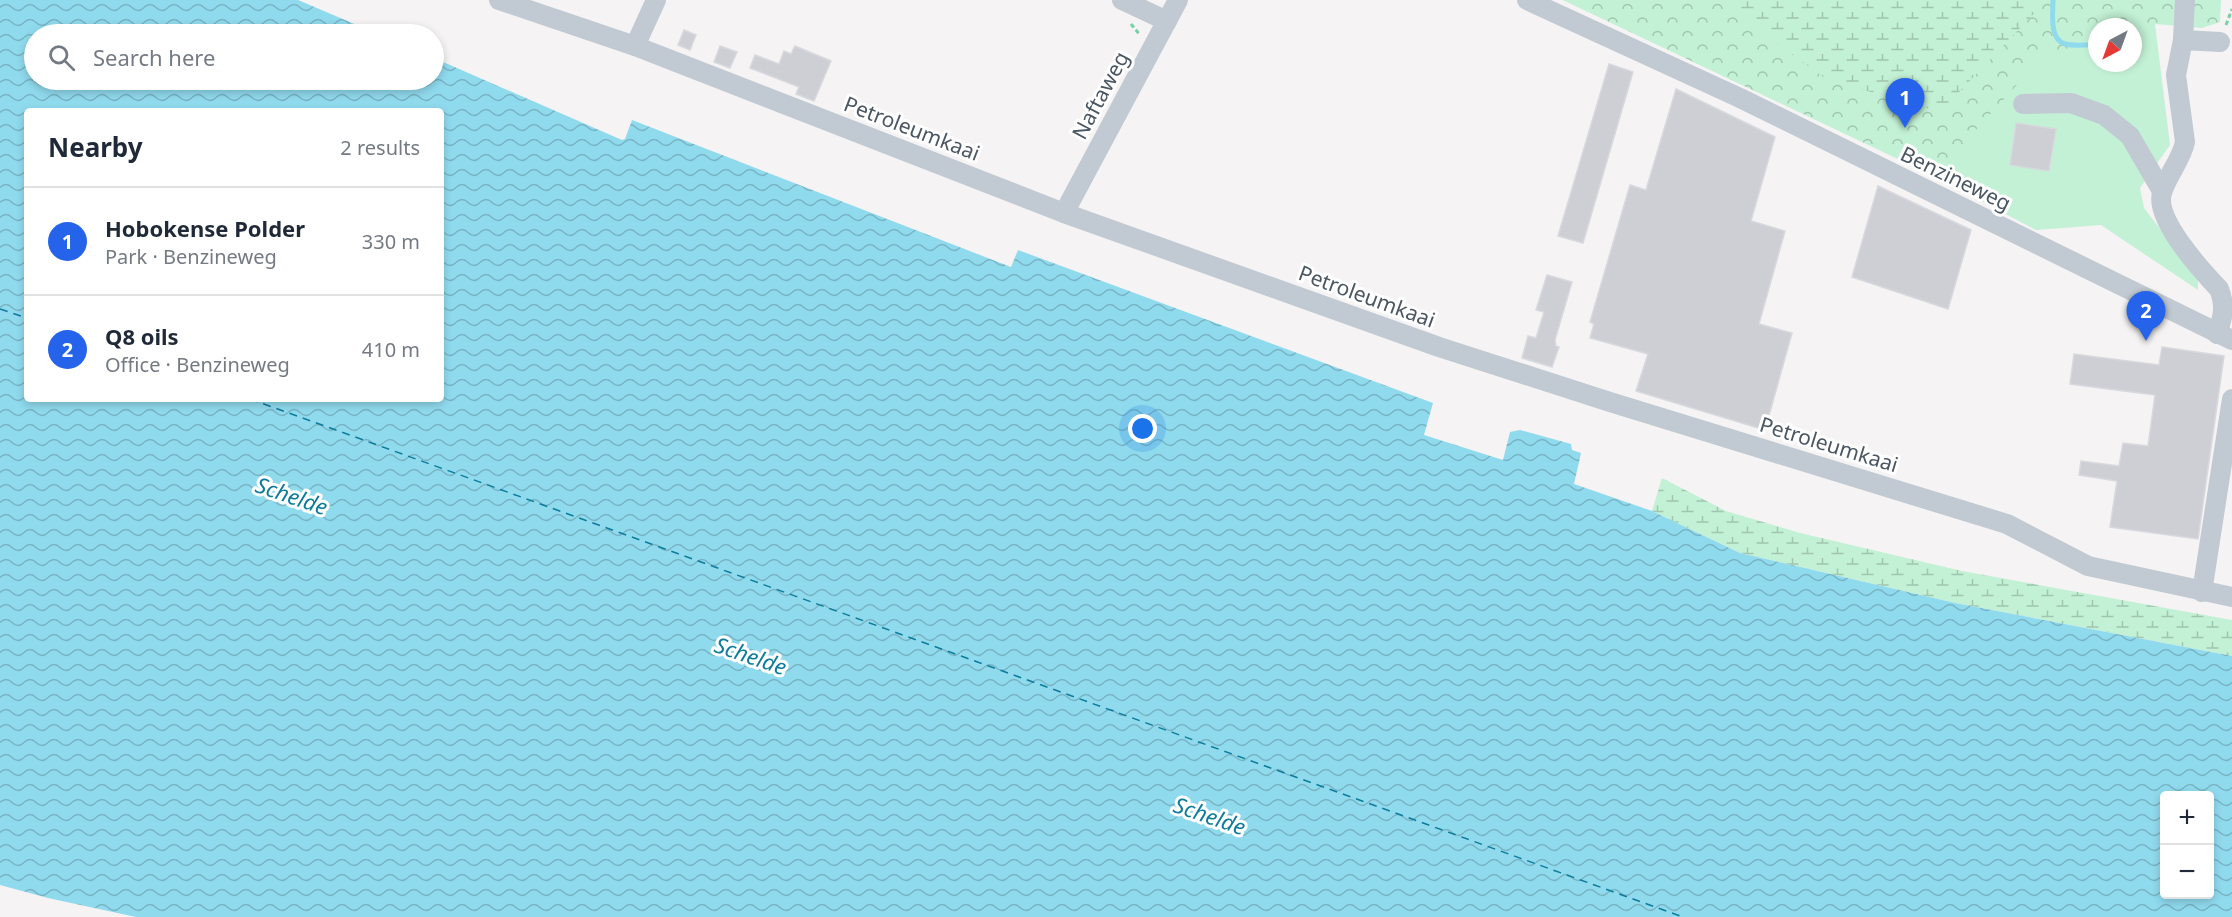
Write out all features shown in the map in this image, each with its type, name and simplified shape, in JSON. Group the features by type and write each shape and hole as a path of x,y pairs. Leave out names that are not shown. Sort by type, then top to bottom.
{"street":[{"name":"Petroleumkaai","path":"499,0 635,46 1064,213 1439,347 2007,524 2088,566 2232,597"},
{"path":"635,46 656,0"},
{"path":"1122,0 1167,21"},
{"name":"Naftaweg","path":"1064,213 1178,0"},
{"name":"Benzineweg","path":"1527,0 1732,94 2224,337"},
{"path":"2185,0 2183,40 2176,75 2185,142 2183,153 2162,191 2160,205 2164,219 2219,289 2225,313 2224,337"},
{"path":"2183,40 2220,42"},
{"path":"2023,104 2071,104 2104,115 2130,136 2162,191"},
{"path":"2202,592 2232,399"}],"green space":[{"path":"1563,0 2158,0 2155,24 2170,145 2140,188 2144,208 2198,278 2198,290 2101,225 2036,230 1934,176"},
{"path":"1563,0 2221,0 2220,22 2202,28 2155,24 2142,28 2142,18 2088,18 2088,43 2044,55 1934,176"},
{"path":"1718,0 2047,0 1940,112 1826,79"},
{"path":"1662,478 1726,511 1800,533 1962,571 2232,620 2232,656 1955,603 1740,553 1652,511"}],"water":[{"name":"Schelde","path":"0,0 298,0 354,24 24,24 24,90 444,90 444,62 622,140 625,139 632,120 1011,267 1018,250 1433,403 1424,435 1503,460 1510,432 1520,430 1571,444 1572,450 1581,453 1574,484 1652,511 1740,553 1955,603 2232,656 2232,917 136,917 0,885"}],"building":[{"path":"684,30 696,35 690,50 678,45"},
{"path":"720,46 737,52 730,68 714,62"},
{"path":"795,46 831,61 814,101 796,94 799,87 750,68 755,55 779,64 784,51 791,54"},
{"path":"1609,64 1633,72 1583,243 1558,236"},
{"path":"1676,89 1775,137 1751,221 1785,231 1759,324 1792,333 1765,430 1636,391 1648,354 1590,338 1594,324 1590,322 1630,185 1646,190"},
{"path":"2016,123 2056,129 2049,171 2010,165"},
{"path":"1878,186 1971,230 1948,309 1852,277"},
{"path":"1547,275 1572,282 1555,340 1556,346 1559,347 1552,367 1522,358 1528,336 1536,338 1544,312 1536,310"},
{"path":"2162,347 2224,356 2198,539 2110,527 2117,481 2079,475 2081,461 2119,466 2123,443 2148,446 2155,395 2070,384 2074,354 2159,365"}],"waterway":[{"path":"2053,0 2053,25 2056,37 2065,44 2088,45"}],"ferry route":[{"path":"0,309 24,317"},
{"path":"258,402 1683,917"}],"place":[{"name":"Hobokense Polder","path":"1905,128"},
{"name":"Q8 oils","path":"2146,341"}]}
